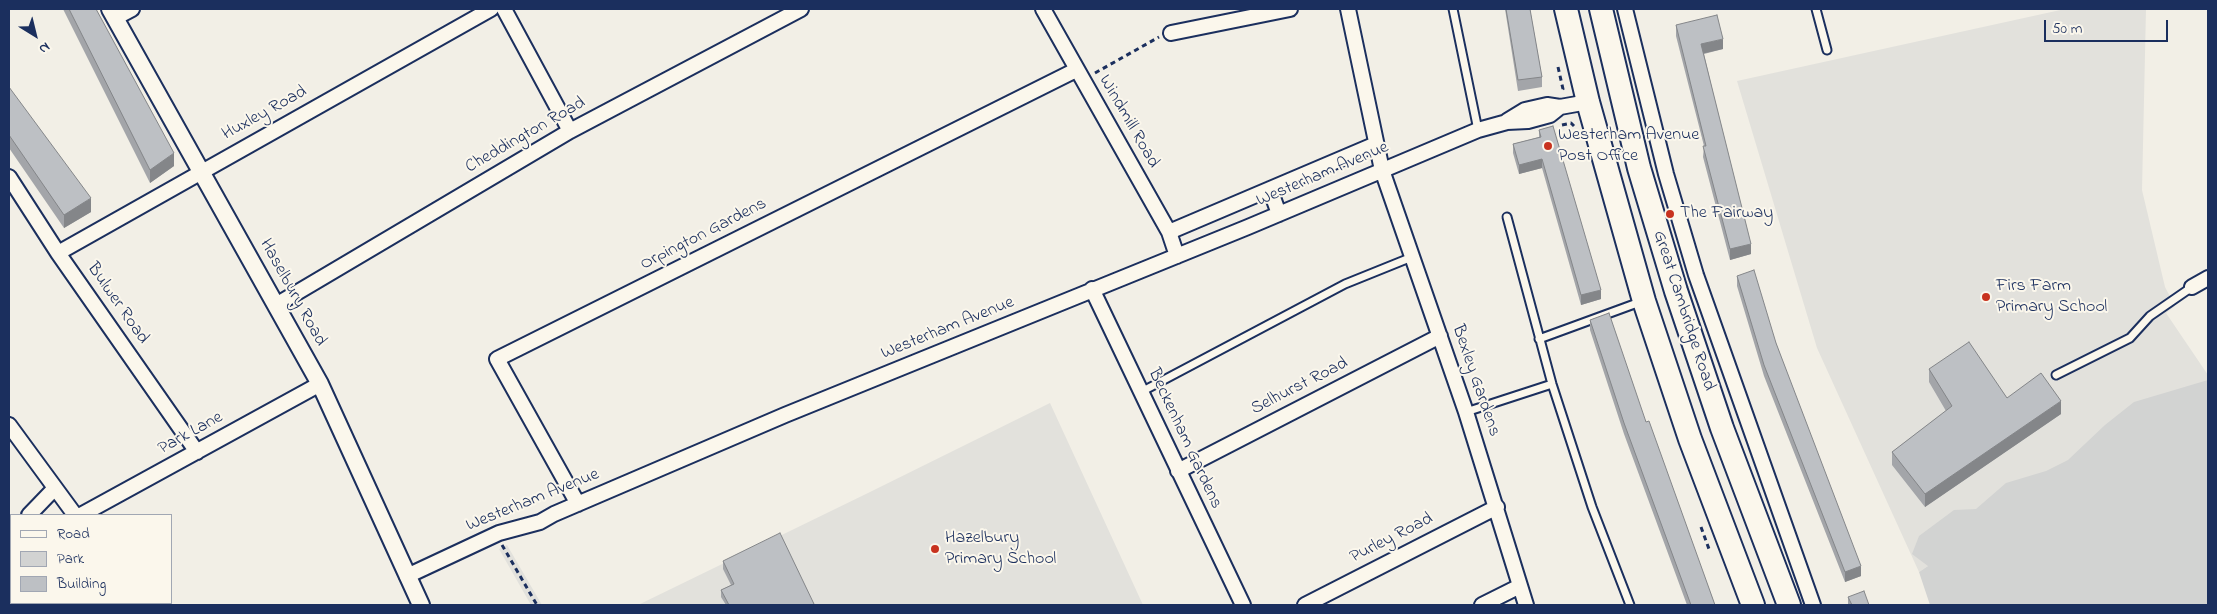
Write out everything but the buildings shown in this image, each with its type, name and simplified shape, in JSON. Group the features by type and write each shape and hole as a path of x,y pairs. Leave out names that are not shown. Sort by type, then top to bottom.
{"highway":[{"name":"Great Cambridge Road","path":"1566,9 1588,102 1644,301 1690,439 1753,605"},
{"name":"Great Cambridge Road","path":"1600,9 1639,168 1676,291 1725,437 1789,605"}],"street":[{"path":"113,14 132,9"},
{"name":"Huxley Road","path":"58,253 492,9"},
{"path":"504,9 570,131"},
{"name":"Cheddington Road","path":"276,305 570,131 801,9"},
{"name":"Windmill Road","path":"1043,9 1169,232 1177,256"},
{"path":"1172,33 1290,9"},
{"name":"Bexley Gardens","path":"1348,9 1382,170 1466,412 1526,605"},
{"path":"1625,9 1666,174 1696,275 1813,605"},
{"name":"Haselbury Road","path":"113,14 320,384 421,605"},
{"name":"Orpington Gardens","path":"578,504 497,359 1079,75"},
{"name":"Westerham Avenue","path":"407,576 511,529 540,522 776,419 1177,256 1478,130 1506,122 1525,110 1559,101 1588,102"},
{"name":"Westerham Avenue","path":"1169,232 1376,144"},
{"name":"Bulwer Road","path":"9,177 58,253 197,452"},
{"path":"1270,189 1279,214"},
{"path":"2192,287 2208,278"},
{"name":"Beckenham Gardens","path":"1092,289 1243,605"},
{"name":"Selhurst Road","path":"1178,471 1440,336"},
{"name":"Park Lane","path":"83,514 320,384"},
{"path":"9,425 74,514"},
{"path":"30,514 55,488"},
{"name":"Purley Road","path":"1305,605 1497,507"},
{"path":"1482,605 1520,586"}],"lane":[{"path":"1453,9 1478,130"},
{"path":"1816,9 1827,50"},
{"path":"1506,217 1552,384 1592,507 1630,605"},
{"path":"1141,392 1311,301 1360,277 1412,257"},
{"path":"2056,375 2130,338 2150,316 2192,287"},
{"path":"1539,339 1644,301"},
{"path":"1466,412 1552,384"}],"path":[{"path":"1079,75 1159,36 1172,33"},
{"path":"1557,61 1563,89 1559,101"},
{"path":"511,529 517,540 502,545 537,605"}],"shaded area":[{"name":"Firs Farm Primary School","path":"2065,9 2146,9 2142,190 2165,287 2175,306 2166,313 2208,375 2208,381 1919,572 1817,348 1737,81"},
{"name":"Hazelbury Primary School","path":"1050,403 1143,605 638,605 868,493"},
{"path":"507,545 542,605 531,605 499,549"}],"green space":[{"path":"2208,380 2208,605 1930,605 1919,572 1928,566 1912,554 1919,536 1954,510 1976,509 2006,483 2046,471 2068,460 2105,425 2134,402"}],"place":[{"name":"Westerham Avenue Post Office","path":"1548,146"},
{"name":"The Fairway","path":"1670,214"},
{"name":"Firs Farm Primary School","path":"1986,297"},
{"name":"Hazelbury Primary School","path":"935,549"}]}
